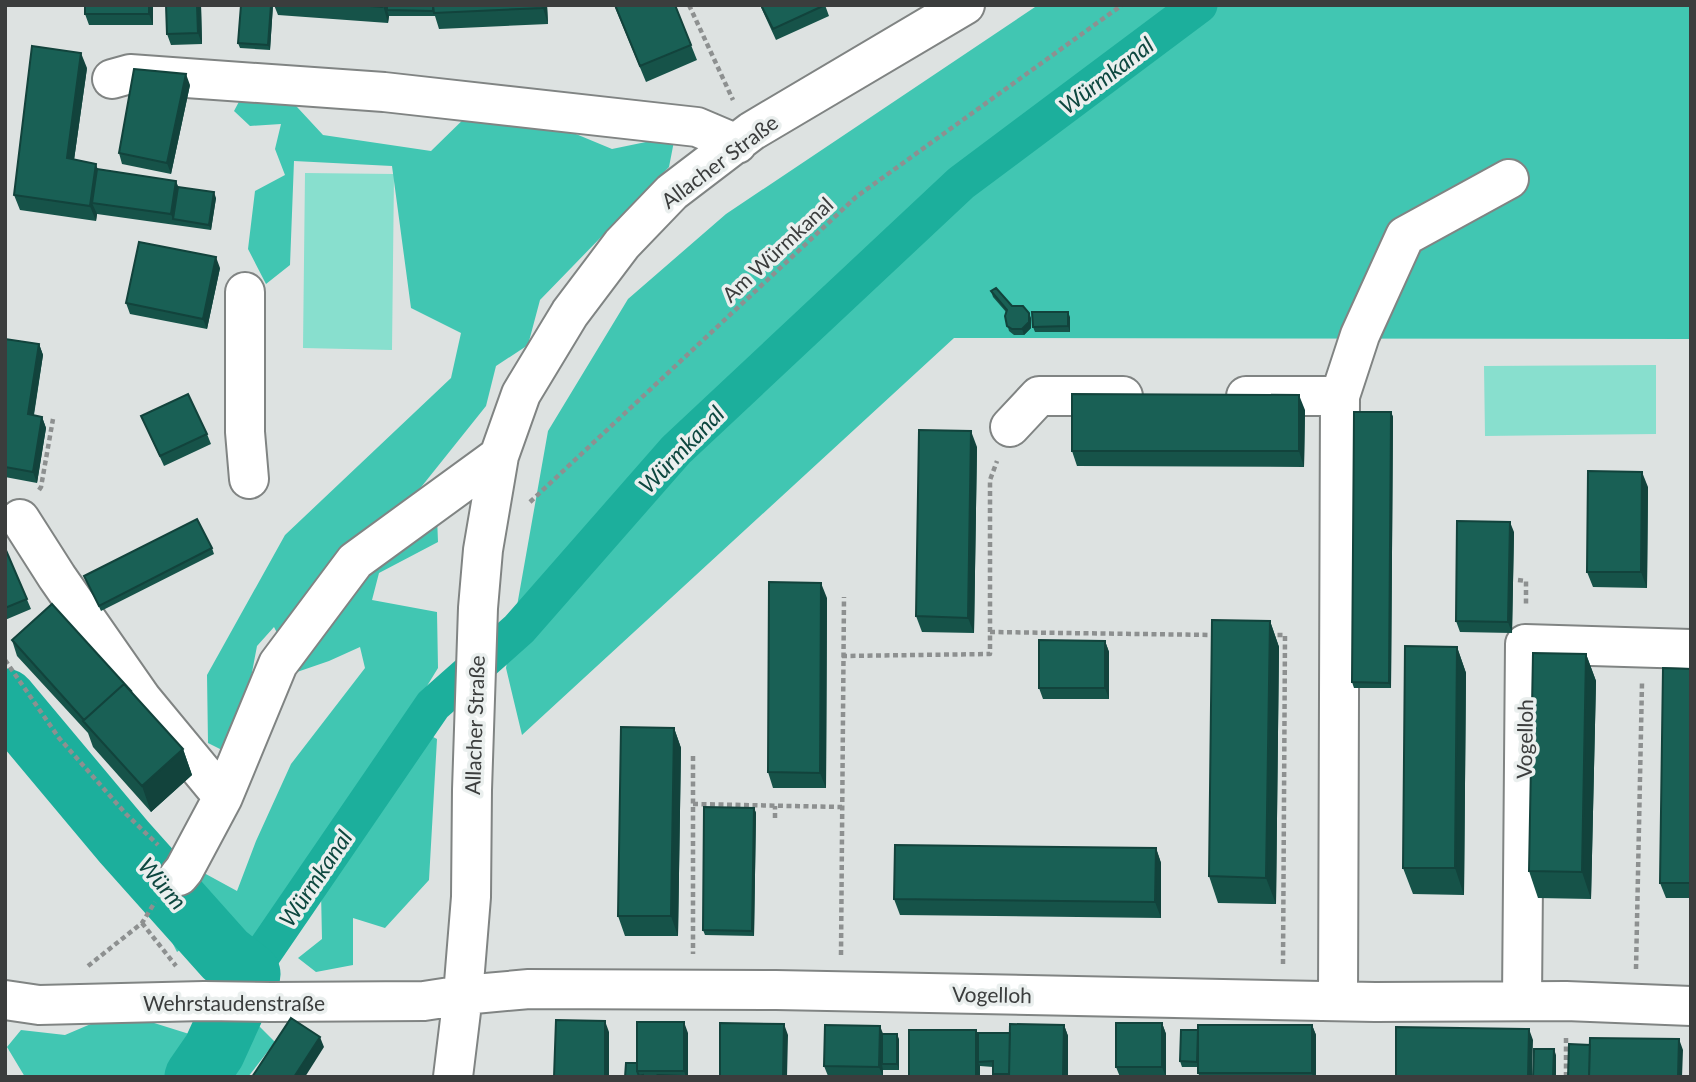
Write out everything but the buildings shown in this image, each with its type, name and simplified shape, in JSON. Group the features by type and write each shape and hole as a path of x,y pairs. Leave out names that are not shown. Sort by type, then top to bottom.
{"street":[{"name":"Allacher Straße","path":"453,1077 471,897 478,608 483,550 499,456 521,394 570,313 622,244 672,192 752,131 914,17 965,5"},
{"path":"113,79 130,74 384,92 697,127 737,144"},
{"path":"1338,1001 1339,397 1360,335 1405,236 1509,179"},
{"path":"245,292 249,479"},
{"path":"1010,427 1039,396 1162,396"},
{"path":"1217,396 1339,397"},
{"path":"173,881 223,797 278,664 355,561 499,456"},
{"path":"20,519 142,699 223,797"},
{"name":"Vogelloh","path":"1522,1001 1525,643 1691,649"},
{"name":"Vogelloh","path":"463,995 529,989 841,991 1338,1001 1566,1001 1691,1006"},
{"name":"Wehrstaudenstraße","path":"22,1003 424,1001 463,995"}],"path":[{"path":"690,5 732,99"},
{"name":"Am Würmkanal","path":"529,503 856,197 1122,5"},
{"path":"20,519 41,487 53,419"},
{"path":"842,656 990,654 990,480 1010,427"},
{"path":"841,991 844,597"},
{"path":"990,632 1218,635"},
{"path":"1259,635 1285,635 1283,1000"},
{"path":"1636,1004 1642,648"},
{"path":"5,660 60,738 126,814 173,881 142,923 22,1003"},
{"path":"693,756 693,990"},
{"path":"693,804 842,807"},
{"path":"775,806 775,818"}],"green space":[{"path":"1038,5 1691,5 1691,339 954,338 522,735 506,668 548,431 628,299 726,214"},
{"path":"285,94 323,135 431,151 474,109 559,127 612,149 675,136 669,167 540,300 528,345 496,366 486,406 414,496 437,517 438,542 379,573 372,600 437,612 438,668 405,722 437,739 429,880 385,928 353,918 353,965 316,972 298,958 322,939 321,892 290,926 244,940 214,925 177,952 160,918 180,892 204,873 237,891 291,764 365,668 360,647 297,672 274,627 257,646 239,741 224,751 208,743 207,675 285,535 451,378 461,333 411,308 392,166 294,161 290,265 266,284 248,249 255,191 285,175 275,149 281,124 250,126 234,111 242,96"},
{"path":"305,173 394,174 392,350 303,348"},
{"path":"1656,365 1656,434 1485,436 1484,366"},
{"path":"119,1012 202,1038 253,1020 275,1042 248,1077 25,1077 7,1047 21,1030 65,1035"}],"waterway":[{"name":"Würmkanal","path":"249,974 433,705 519,629 676,450 961,183 1199,5"},
{"name":"Würm","path":"5,700 124,842 225,955 249,974 214,1051 196,1077"}]}
